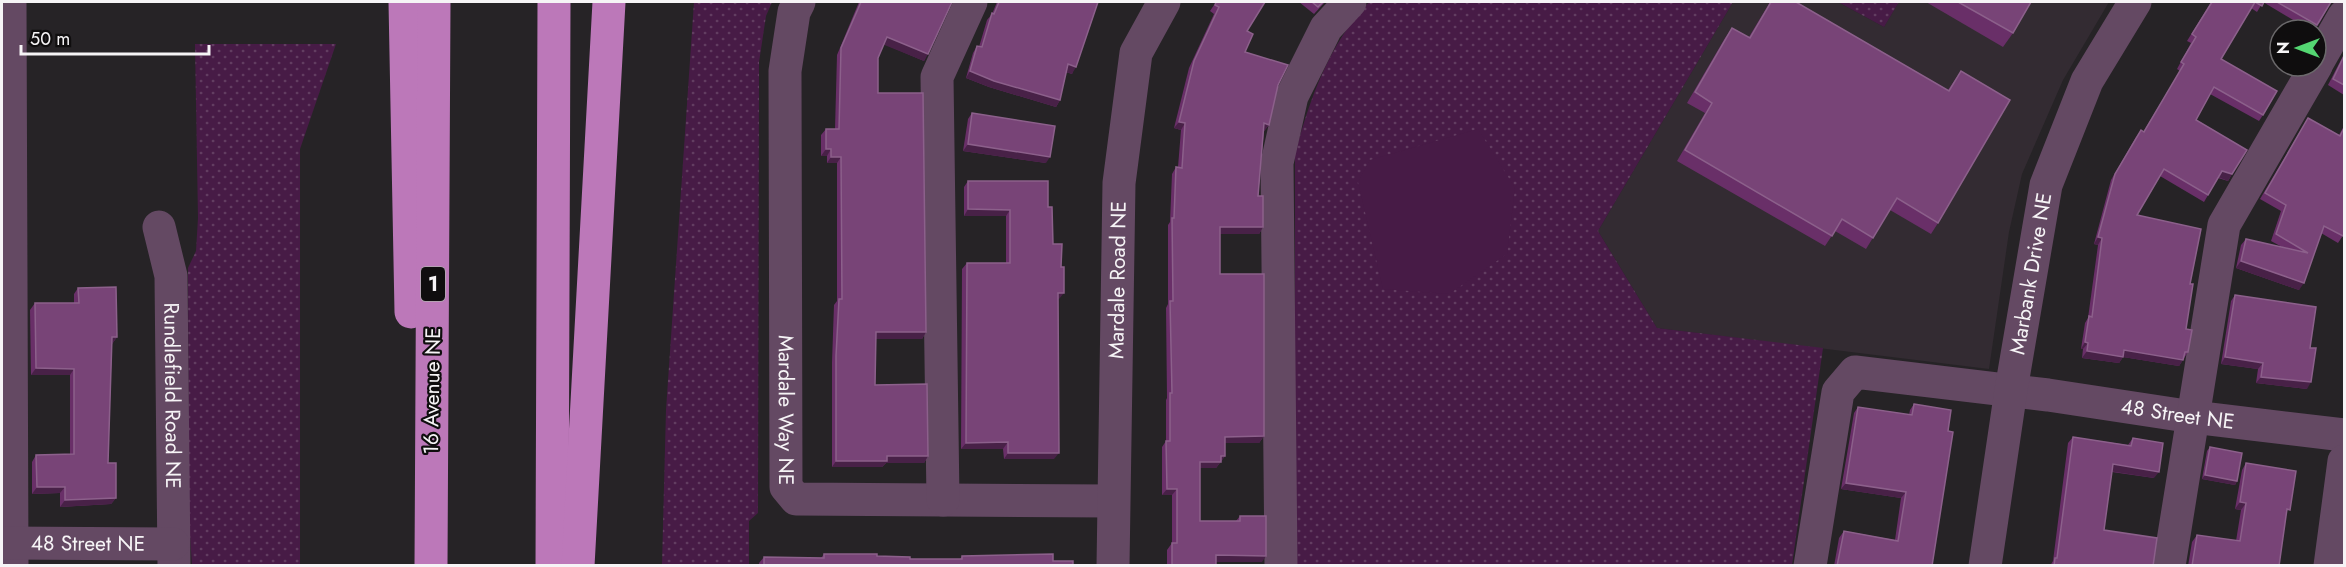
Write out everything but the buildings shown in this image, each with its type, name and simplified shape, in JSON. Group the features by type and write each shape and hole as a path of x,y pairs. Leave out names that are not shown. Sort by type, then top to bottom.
{"highway":[{"path":"405,2 412,374 430,471"},
{"name":"16 Avenue NE","path":"431,566 430,471 435,158 434,2"},
{"path":"552,566 554,2"},
{"path":"578,566 609,2"}],"street":[{"path":"8,551 10,2"},
{"name":"Mardale Way NE","path":"799,2 794,12 785,71 786,488 796,498 1113,501"},
{"path":"943,500 937,77 971,2"},
{"name":"Mardale Road NE","path":"1113,566 1119,183 1136,53 1164,2"},
{"path":"1281,566 1276,163 1292,96 1326,28 1350,2"},
{"name":"Marbank Drive NE","path":"1984,566 2046,186 2087,81 2135,2"},
{"path":"2328,45 2344,16"},
{"path":"2169,566 2224,225 2309,78"},
{"name":"Rundlefield Road NE","path":"159,227 171,276 173,555"},
{"name":"48 Street NE","path":"1810,566 1838,392 1855,372 2011,390 2193,417 2344,435"},
{"path":"2330,566 2344,461"},
{"name":"48 Street NE","path":"8,551 173,555"}],"shaded area":[{"path":"694,2 772,2 766,16 759,62 758,513 749,521 749,565 662,565 666,410"},
{"path":"1369,2 1733,2 1598,231 1657,328 1823,348 1792,565 1295,566 1295,154 1314,92 1332,54 1355,18"},
{"path":"1733,2 1838,2 1884,27 1899,2 2109,2 2063,80 2022,174 2009,232 1989,369 1657,328 1598,231"},
{"path":"1838,2 1899,2 1884,27"},
{"path":"195,44 336,44 300,149 300,565 192,565 189,521 188,268 196,251 198,218"},
{"path":"1478,129 1515,188 1507,254 1449,294 1383,289 1358,182 1370,160"}]}
